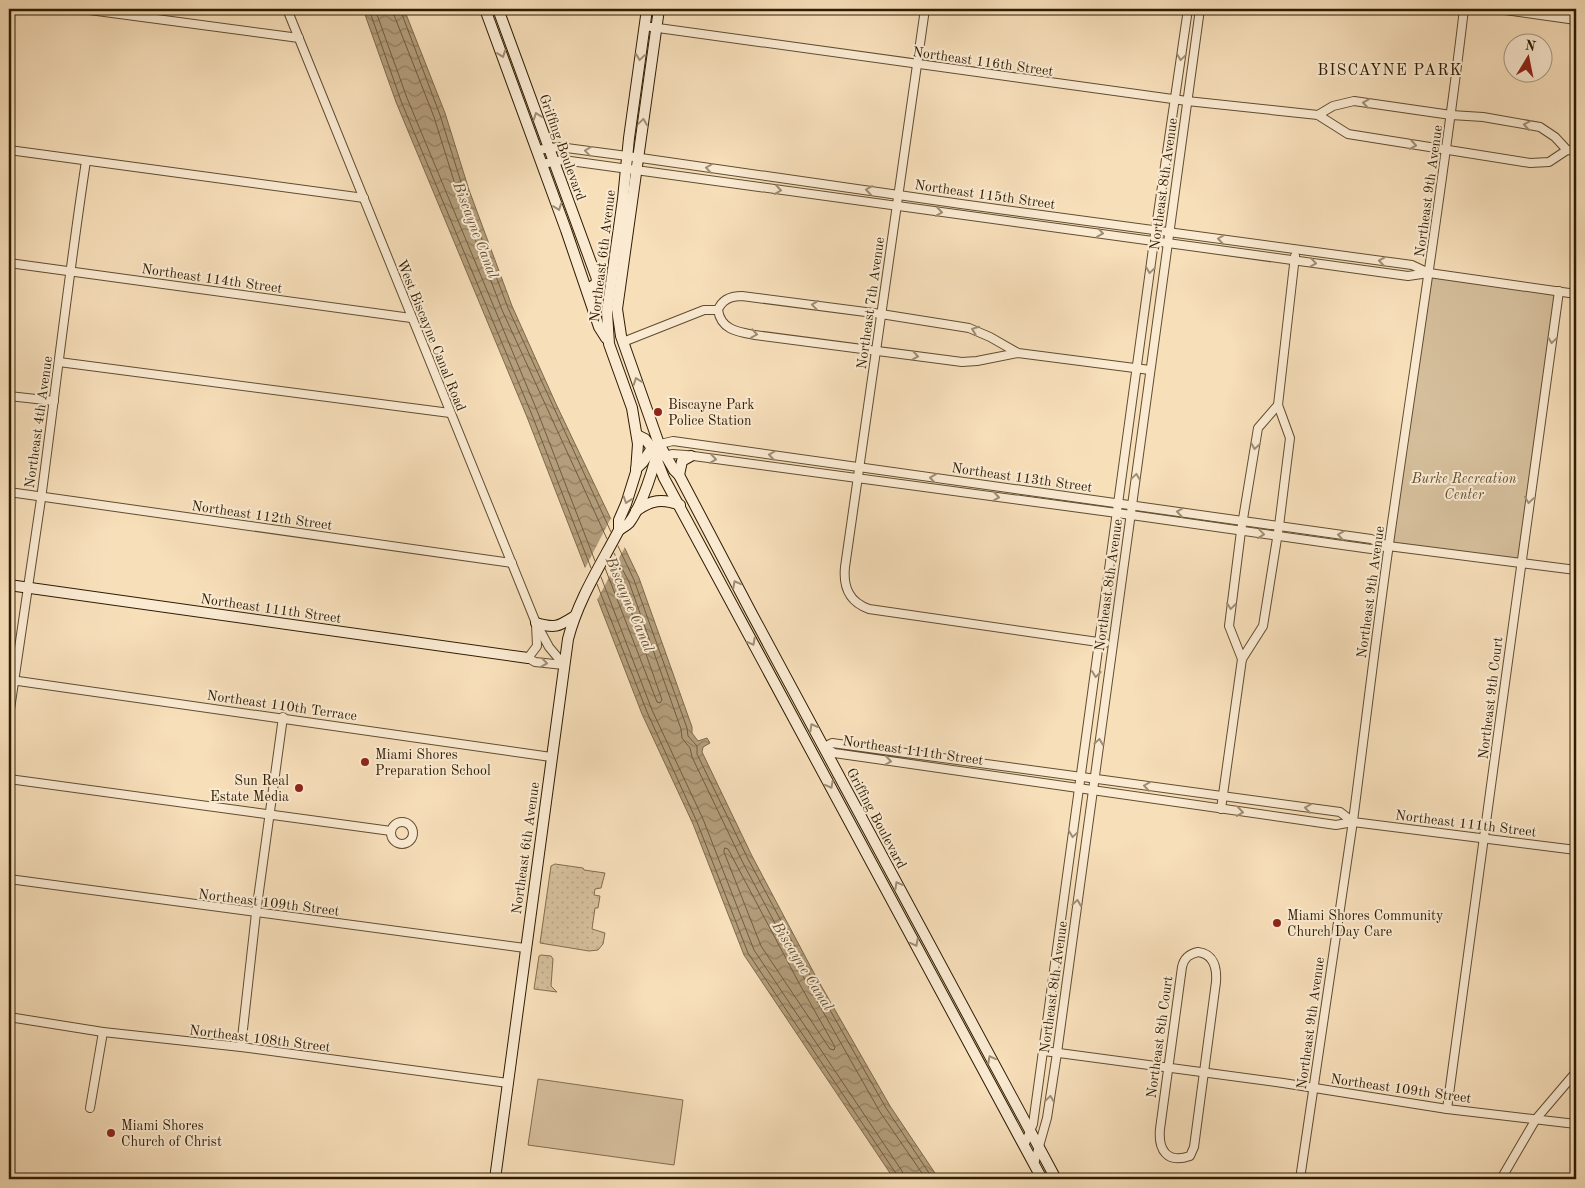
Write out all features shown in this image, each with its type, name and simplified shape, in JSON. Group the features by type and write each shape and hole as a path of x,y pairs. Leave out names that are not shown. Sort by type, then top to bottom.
{"street":[{"path":"82,9 299,38"},
{"name":"West Biscayne Canal Road","path":"287,9 536,623 551,650 564,665"},
{"name":"Griffing Boulevard","path":"485,9 587,289 599,327 609,341"},
{"name":"Griffing Boulevard","path":"498,9 597,278 596,284 587,289"},
{"name":"Northeast 6th Avenue","path":"618,318 631,169 627,156 647,9"},
{"name":"Northeast 6th Avenue","path":"495,1179 568,639 575,616 619,530 619,520 626,504 636,469 638,453 637,435 632,408 609,341 607,312 622,208 631,169 638,158 659,9"},
{"name":"Northeast 7th Avenue","path":"925,9 844,576 845,588 852,599 863,607 877,610 1100,642"},
{"name":"Northeast 8th Avenue","path":"1024,1146 1031,1132 1036,1109 1154,240 1188,9"},
{"name":"Northeast 8th Avenue","path":"1034,1164 1047,1118 1200,9"},
{"name":"Northeast 9th Avenue","path":"1300,1179 1353,822 1388,546 1429,273 1464,9"},
{"path":"1498,9 1576,20"},
{"name":"Northeast 116th Street","path":"644,26 1187,101 1318,115 1348,134 1530,163 1549,162 1567,150"},
{"path":"1318,115 1333,106 1354,102 1483,118 1540,127 1554,136 1567,150 1576,151"},
{"name":"Northeast 115th Street","path":"537,150 549,147 627,156 1412,265 1429,273"},
{"path":"9,150 364,198"},
{"name":"Northeast 115th Street","path":"542,164 563,160 1408,276 1429,273 1576,294"},
{"name":"Northeast 4th Avenue","path":"9,716 11,680 29,588 60,362 69,272 86,161"},
{"path":"1221,809 1242,659 1264,626 1279,526 1290,438 1278,405 1295,249"},
{"name":"Northeast 114th Street","path":"9,263 412,318"},
{"name":"Northeast 9th Court","path":"1447,1109 1485,840 1520,563 1559,291"},
{"path":"1018,353 990,337 969,328 881,314 742,296 724,300 718,310 724,325 734,330 876,351 969,362 1018,353 1150,370"},
{"path":"623,342 704,310 718,310"},
{"name":"Griffing Boulevard","path":"618,318 623,342 661,457 664,478 1042,1179"},
{"path":"60,362 450,413"},
{"path":"9,396 54,401"},
{"path":"1242,659 1229,626 1241,531 1258,428 1278,405"},
{"name":"Griffing Boulevard","path":"637,435 656,446"},
{"name":"Northeast 113th Street","path":"656,446 673,441 1243,520 1372,539 1388,546 1576,570"},
{"path":"636,469 656,446"},
{"path":"679,475 682,461 691,456"},
{"name":"Northeast 113th Street","path":"661,457 691,456 1371,549 1388,546"},
{"name":"Griffing Boulevard","path":"661,457 679,475 1056,1179"},
{"name":"Northeast 6th Avenue","path":"619,530 628,524 661,457"},
{"name":"Northeast 112th Street","path":"9,492 512,564"},
{"path":"635,511 648,502 656,500 665,500 680,505"},
{"name":"Northeast 111th Street","path":"9,585 528,658"},
{"path":"1107,589 1119,591"},
{"path":"741,621 752,614"},
{"path":"564,665 535,662 528,658 538,646 536,623 557,627 575,616"},
{"path":"1100,642 1112,644"},
{"name":"Northeast 110th Terrace","path":"11,680 283,717 551,757"},
{"path":"241,1047 256,913 283,717"},
{"name":"Northeast 111th Street","path":"1353,822 1340,812 832,742 824,747 834,753 1336,825 1353,822 1576,850"},
{"path":"809,745 824,747"},
{"path":"9,779 391,831"},
{"path":"853,828 865,823"},
{"name":"Northeast 109th Street","path":"9,879 525,948"},
{"path":"897,910 909,905"},
{"name":"Northeast 8th Court","path":"1198,952 1210,958 1216,966 1217,975 1204,1072 1192,1153 1186,1157 1175,1157 1164,1153 1159,1140 1183,962 1190,954 1198,952"},
{"name":"Northeast 108th Street","path":"9,1017 102,1032 241,1047 508,1083"},
{"path":"90,1108 102,1032"},
{"path":"970,1046 981,1040"},
{"name":"Northeast 109th Street","path":"1044,1051 1204,1072 1447,1109 1576,1124"},
{"path":"1501,1179 1536,1119 1576,1072"},
{"path":"1020,1112 1029,1112 1036,1109"}],"green space":[{"name":"Burke Recreation Center","path":"1429,273 1559,291 1520,563 1388,546"},
{"path":"555,864 605,873 601,888 595,889 594,895 600,896 598,908 595,908 592,929 605,933 603,944 598,950 589,951 540,943 551,866"},
{"path":"539,956 551,956 553,959 551,986 557,992 534,989"},
{"path":"538,1079 683,1100 674,1165 528,1145"}],"water":[{"name":"Biscayne Canal","path":"363,9 404,9 445,113 469,190 512,306 556,404 639,578 692,727 692,733 698,741 707,738 710,743 703,747 702,752 752,856 815,975 890,1106 939,1179 894,1179 744,955 693,824 642,714 527,417 396,102"}],"pier":[{"path":"611,518 626,545 596,602 584,570"}],"railway":[{"path":"1574,1179 1576,1175"}],"place":[{"name":"Biscayne Park Police Station","path":"658,412"},
{"name":"Miami Shores Preparation School","path":"365,762"},
{"name":"Sun Real Estate Media","path":"299,788"},
{"name":"Miami Shores Community Church Day Care","path":"1277,923"},
{"name":"Miami Shores Church of Christ","path":"111,1133"}],"district":[{"name":"BISCAYNE PARK","path":"1390,69"}]}
